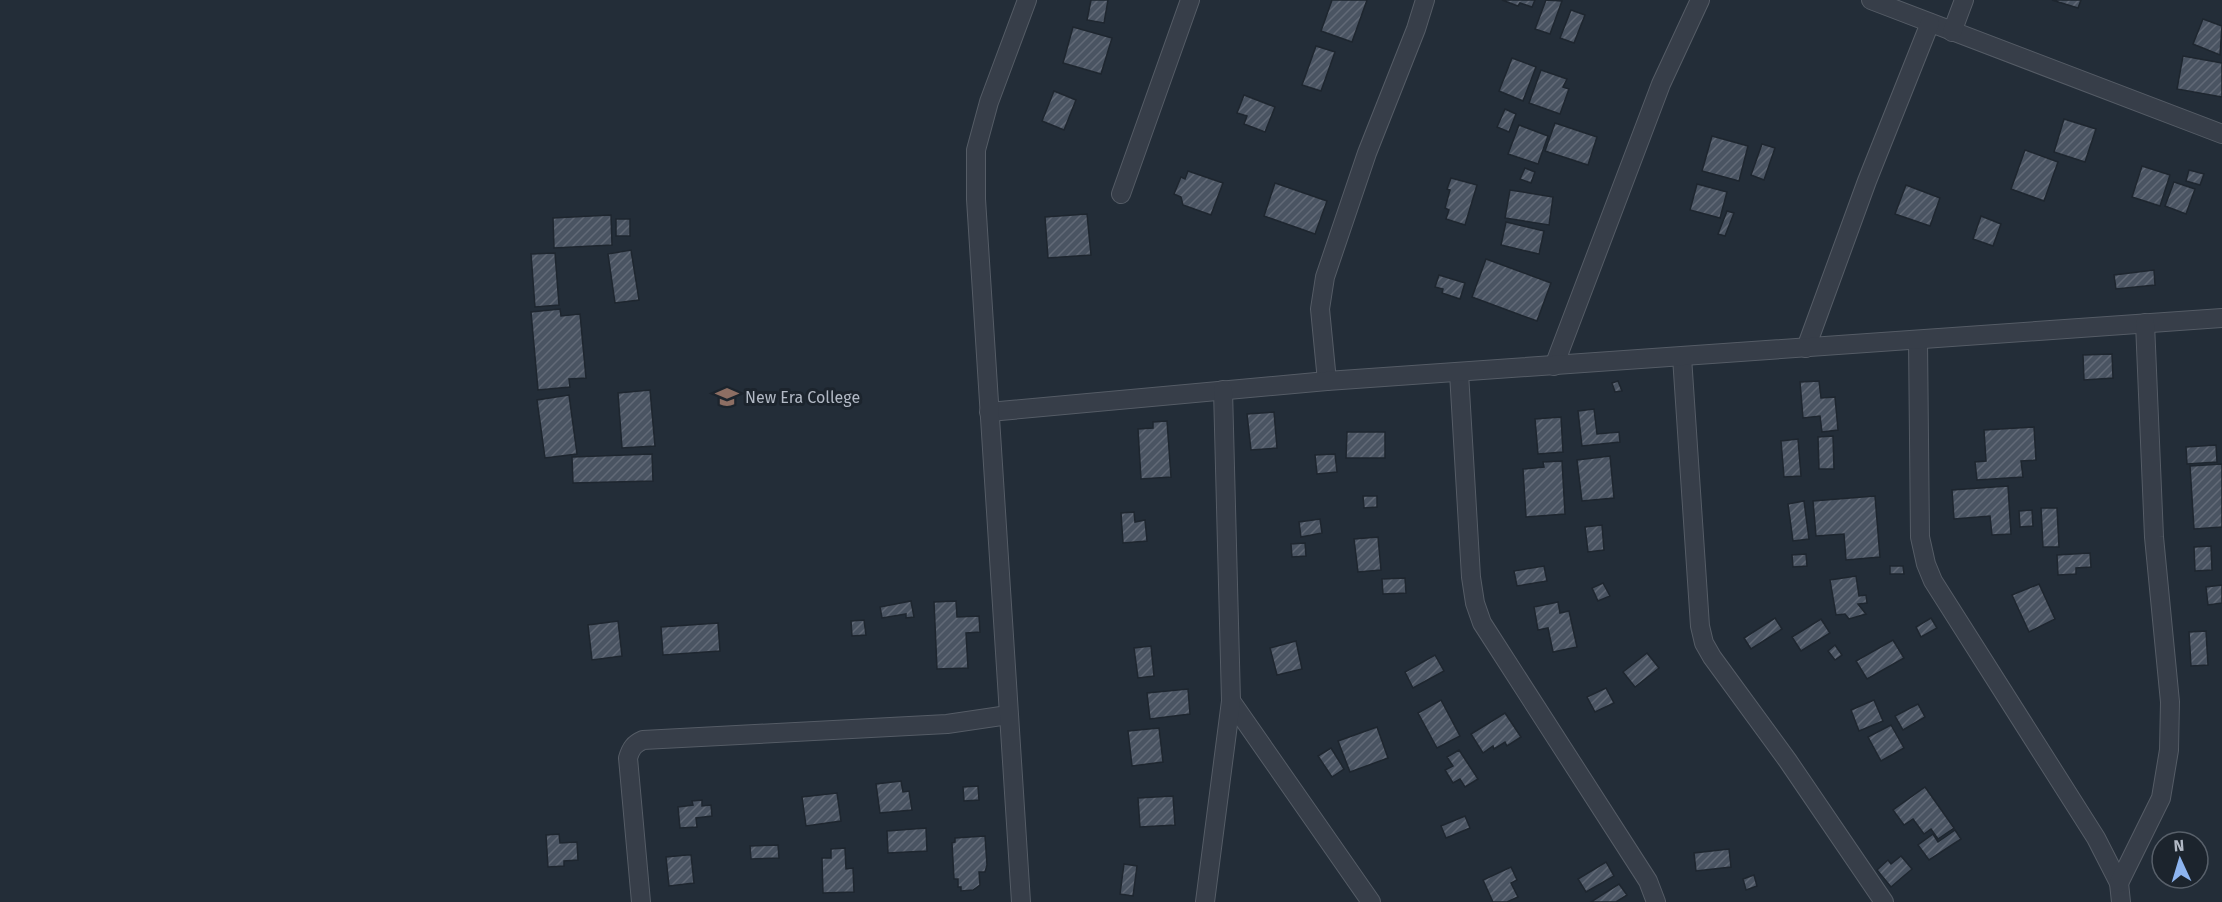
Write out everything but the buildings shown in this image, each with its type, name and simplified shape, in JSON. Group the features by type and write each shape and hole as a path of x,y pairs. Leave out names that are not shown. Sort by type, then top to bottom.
{"street":[{"path":"1021,902 976,199 976,150 989,102 1027,0"},
{"path":"1121,194 1190,0"},
{"path":"1327,381 1320,309 1325,277 1367,153 1416,29 1425,0"},
{"path":"1554,366 1661,84 1700,0"},
{"path":"1871,0 2222,134"},
{"path":"1952,32 1964,0"},
{"path":"1806,348 1867,181 1930,23"},
{"path":"989,412 1327,381 2222,318"},
{"path":"2119,883 2161,798 2169,750 2170,702 2154,537 2145,323"},
{"path":"1918,340 1920,537 1926,564 1934,581 2096,838 2119,883 2121,902"},
{"path":"1682,357 1700,626 1704,643 1884,902"},
{"path":"1459,373 1471,577 1475,603 1482,623 1648,881 1656,902"},
{"path":"1205,902 1231,701 1223,390"},
{"path":"1231,701 1371,902"},
{"path":"641,902 628,758 633,746 643,740 947,724 1008,715"}],"place":[{"name":"New Era College","path":"727,397"}]}
